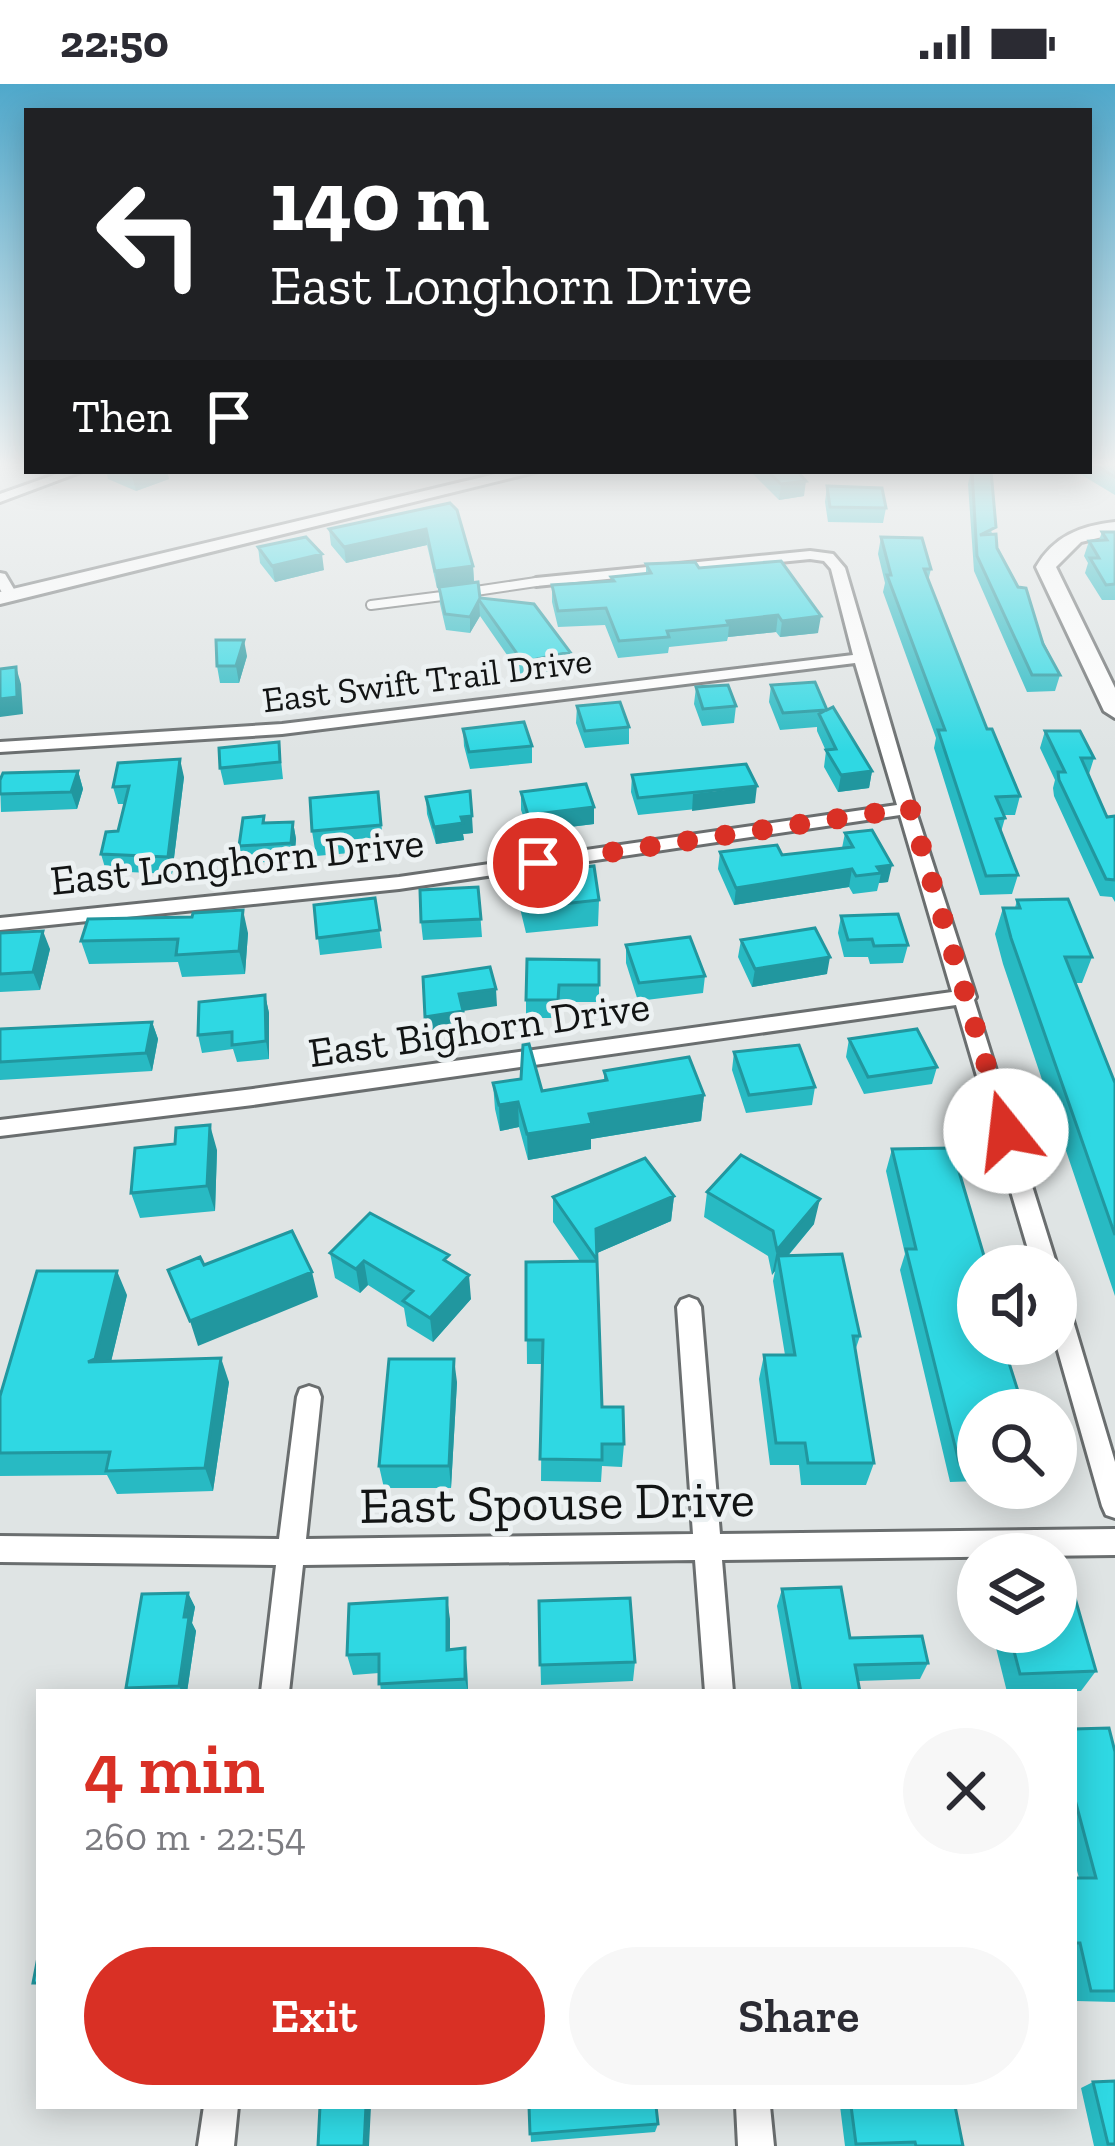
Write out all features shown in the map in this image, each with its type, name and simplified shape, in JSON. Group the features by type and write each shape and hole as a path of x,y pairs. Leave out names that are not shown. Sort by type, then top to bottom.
{"main road":[{"path":"4,590 139,559"},
{"path":"1050,559 1046,567 1115,711"}],"street":[{"path":"536,582 767,559"},
{"path":"830,559 838,568 1039,1245"},
{"name":"East Swift Trail Drive","path":"0,746 282,728 861,658"},
{"name":"East Longhorn Drive","path":"0,924 399,883 910,808"},
{"name":"East Bighorn Drive","path":"0,1128 967,997"},
{"path":"689,1307 718,1689"},
{"path":"1074,1365 1115,1506"},
{"path":"275,1689 309,1397"},
{"name":"East Spouse Drive","path":"0,1550 294,1552 1115,1542"},
{"path":"216,2146 221,2109"},
{"path":"753,2109 756,2146"}],"lane":[{"path":"371,604 536,582"}],"building":[{"path":"267,559 300,559 272,566"},
{"path":"432,559 471,559 473,566 435,571"},
{"path":"887,559 928,559 931,569 924,569 987,729 992,729 1020,796 996,797 1005,818 996,819 1018,875 986,876 938,730 945,730 887,575 891,575"},
{"path":"978,559 1003,559 1018,587 1026,588 1043,644 1060,675 1032,675"},
{"path":"1091,559 1115,559 1115,584 1106,585"},
{"path":"781,561 821,616 727,621 729,625 667,631 669,637 619,641 606,608 558,611 552,585 651,573 646,564 695,562 699,568"},
{"path":"478,582 480,598 534,604 570,652 523,662 479,600 470,617 445,614 439,587"},
{"path":"216,640 244,640 236,666 217,666"},
{"path":"16,667 17,697 0,699 0,669"},
{"path":"815,682 827,710 833,707 872,771 841,775 826,750 836,749 819,714 826,710 783,713 771,685"},
{"path":"728,685 736,706 703,709 696,687"},
{"path":"620,702 629,727 585,731 577,706"},
{"path":"524,722 532,746 469,752 463,729"},
{"path":"1045,731 1080,731 1094,758 1081,758 1107,817 1115,816 1115,880 1106,879 1059,780 1058,772 1065,772"},
{"path":"279,742 280,762 220,768 219,748"},
{"path":"180,759 168,857 101,854 106,832 118,831 129,786 113,787 118,763"},
{"path":"746,764 757,786 638,798 632,775"},
{"path":"78,771 71,792 0,794 3,773"},
{"path":"586,784 594,807 528,815 521,792"},
{"path":"470,791 472,816 461,817 463,823 434,827 426,797"},
{"path":"378,792 381,825 312,831 310,798"},
{"path":"264,816 263,823 293,822 291,843 239,846 243,818"},
{"path":"872,830 892,865 877,867 881,873 856,876 852,869 736,888 720,852 777,845 782,855 853,847 845,833"},
{"path":"594,866 599,900 526,908 518,874"},
{"path":"478,887 481,919 421,922 420,890"},
{"path":"375,898 380,930 317,938 314,905"},
{"path":"1068,899 1092,957 1065,957 1115,1083 1115,1235 1003,908 1020,908 1017,900"},
{"path":"243,910 239,951 176,955 178,939 81,941 88,919 192,917 193,913"},
{"path":"898,914 908,945 874,946 872,939 848,940 841,916"},
{"path":"815,928 830,957 755,969 741,940"},
{"path":"43,931 33,972 0,974 0,933"},
{"path":"690,937 705,976 639,983 626,945"},
{"path":"527,959 599,960 599,985 559,985 558,1000 526,1000"},
{"path":"490,967 496,989 459,994 463,1011 425,1017 423,977"},
{"path":"265,995 266,1041 232,1045 232,1032 198,1035 199,1002"},
{"path":"152,1022 146,1053 0,1062 0,1029"},
{"path":"917,1029 937,1067 868,1077 849,1039"},
{"path":"529,1044 542,1091 607,1080 604,1071 689,1057 704,1095 589,1114 592,1124 527,1134 518,1102 499,1105 493,1083 521,1079 523,1045"},
{"path":"799,1045 815,1087 749,1095 734,1052"},
{"path":"210,1125 207,1186 131,1193 135,1148 175,1144 176,1128"},
{"path":"952,1148 981,1245 957,1245 957,1365 1010,1365 1017,1389 957,1389 957,1454 906,1249 916,1249 892,1149"},
{"path":"741,1155 820,1199 777,1250 773,1231 707,1192"},
{"path":"645,1158 674,1196 596,1229 597,1260 553,1197"},
{"path":"370,1213 449,1255 444,1260 469,1275 430,1318 403,1301 413,1291 364,1261 356,1269 330,1253"},
{"path":"292,1231 312,1272 190,1321 168,1270 200,1257 204,1265"},
{"path":"842,1254 860,1336 853,1336 874,1463 808,1463 805,1443 776,1443 764,1355 795,1355 778,1256"},
{"path":"597,1261 602,1407 623,1407 624,1444 602,1444 602,1460 540,1459 543,1340 526,1340 526,1262"},
{"path":"37,1271 117,1271 95,1359 88,1362 221,1358 205,1468 106,1471 110,1452 0,1453 0,1396"},
{"path":"389,1359 454,1359 449,1466 379,1466"},
{"path":"841,1587 850,1638 922,1636 928,1663 855,1665 859,1689 800,1689 782,1589"},
{"path":"188,1593 179,1686 126,1688 142,1594"},
{"path":"447,1598 447,1650 465,1648 465,1679 379,1684 379,1654 347,1655 349,1604"},
{"path":"630,1598 635,1662 540,1665 539,1601"},
{"path":"1077,1605 1096,1671 1020,1674 1014,1653 1077,1653"},
{"path":"1109,1728 1115,1752 1115,1991 1091,1991 1077,1943 1077,1878 1096,1878 1077,1807 1077,1729"},
{"path":"1115,2081 1115,2144 1108,2144 1093,2082"},
{"path":"320,2109 366,2109 364,2146 318,2146"},
{"path":"529,2109 656,2109 658,2124 530,2134"},
{"path":"851,2109 956,2109 963,2146 916,2146 915,2142 856,2144"}],"route":[{"path":"538,863 910,808 1006,1131"}]}
